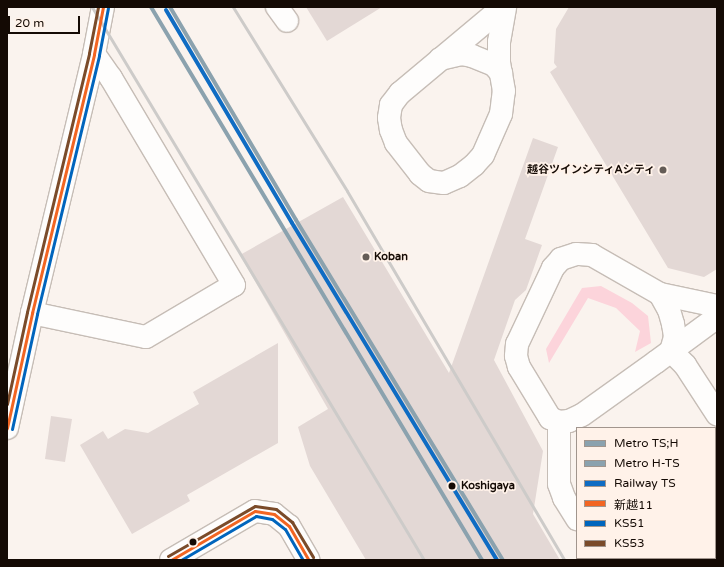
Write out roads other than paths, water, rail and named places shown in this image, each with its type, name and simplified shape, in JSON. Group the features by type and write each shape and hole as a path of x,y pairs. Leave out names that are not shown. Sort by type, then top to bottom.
{"street":[{"path":"7,428 32,313 94,54 103,7"},
{"path":"504,7 499,42 504,102 501,114 483,155 474,165 460,176 444,183 429,181 420,174 396,143 391,130 389,118 391,105 400,93 504,7"},
{"path":"32,313 146,337 234,285 115,85 94,54"},
{"path":"440,59 461,54 472,56 494,65 501,73"},
{"path":"717,306 660,294 592,255 576,254 561,259 553,268 517,344 516,356 519,367 550,418 559,422 569,421 582,415 712,321 717,315"},
{"path":"660,294 669,310 673,324 675,337 671,351"},
{"path":"671,351 685,365 717,414"},
{"path":"559,422 559,484 564,498 576,517"},
{"path":"171,560 254,511 274,514 288,526 309,560"}],"railway":[{"path":"92,7 424,560"},
{"path":"233,7 347,191 564,560"}],"metro line":[{"name":"H-TS","path":"151,7 482,560"},
{"name":"TS;H","path":"170,7 296,220 503,560"}],"rail line":[{"name":"TS","path":"166,10 292,223 497,560"}],"place":[{"name":"越谷ツインシティAシティ","path":"663,170"},
{"name":"Koban","path":"366,257"},
{"name":"Koshigaya","path":"452,486"}]}
